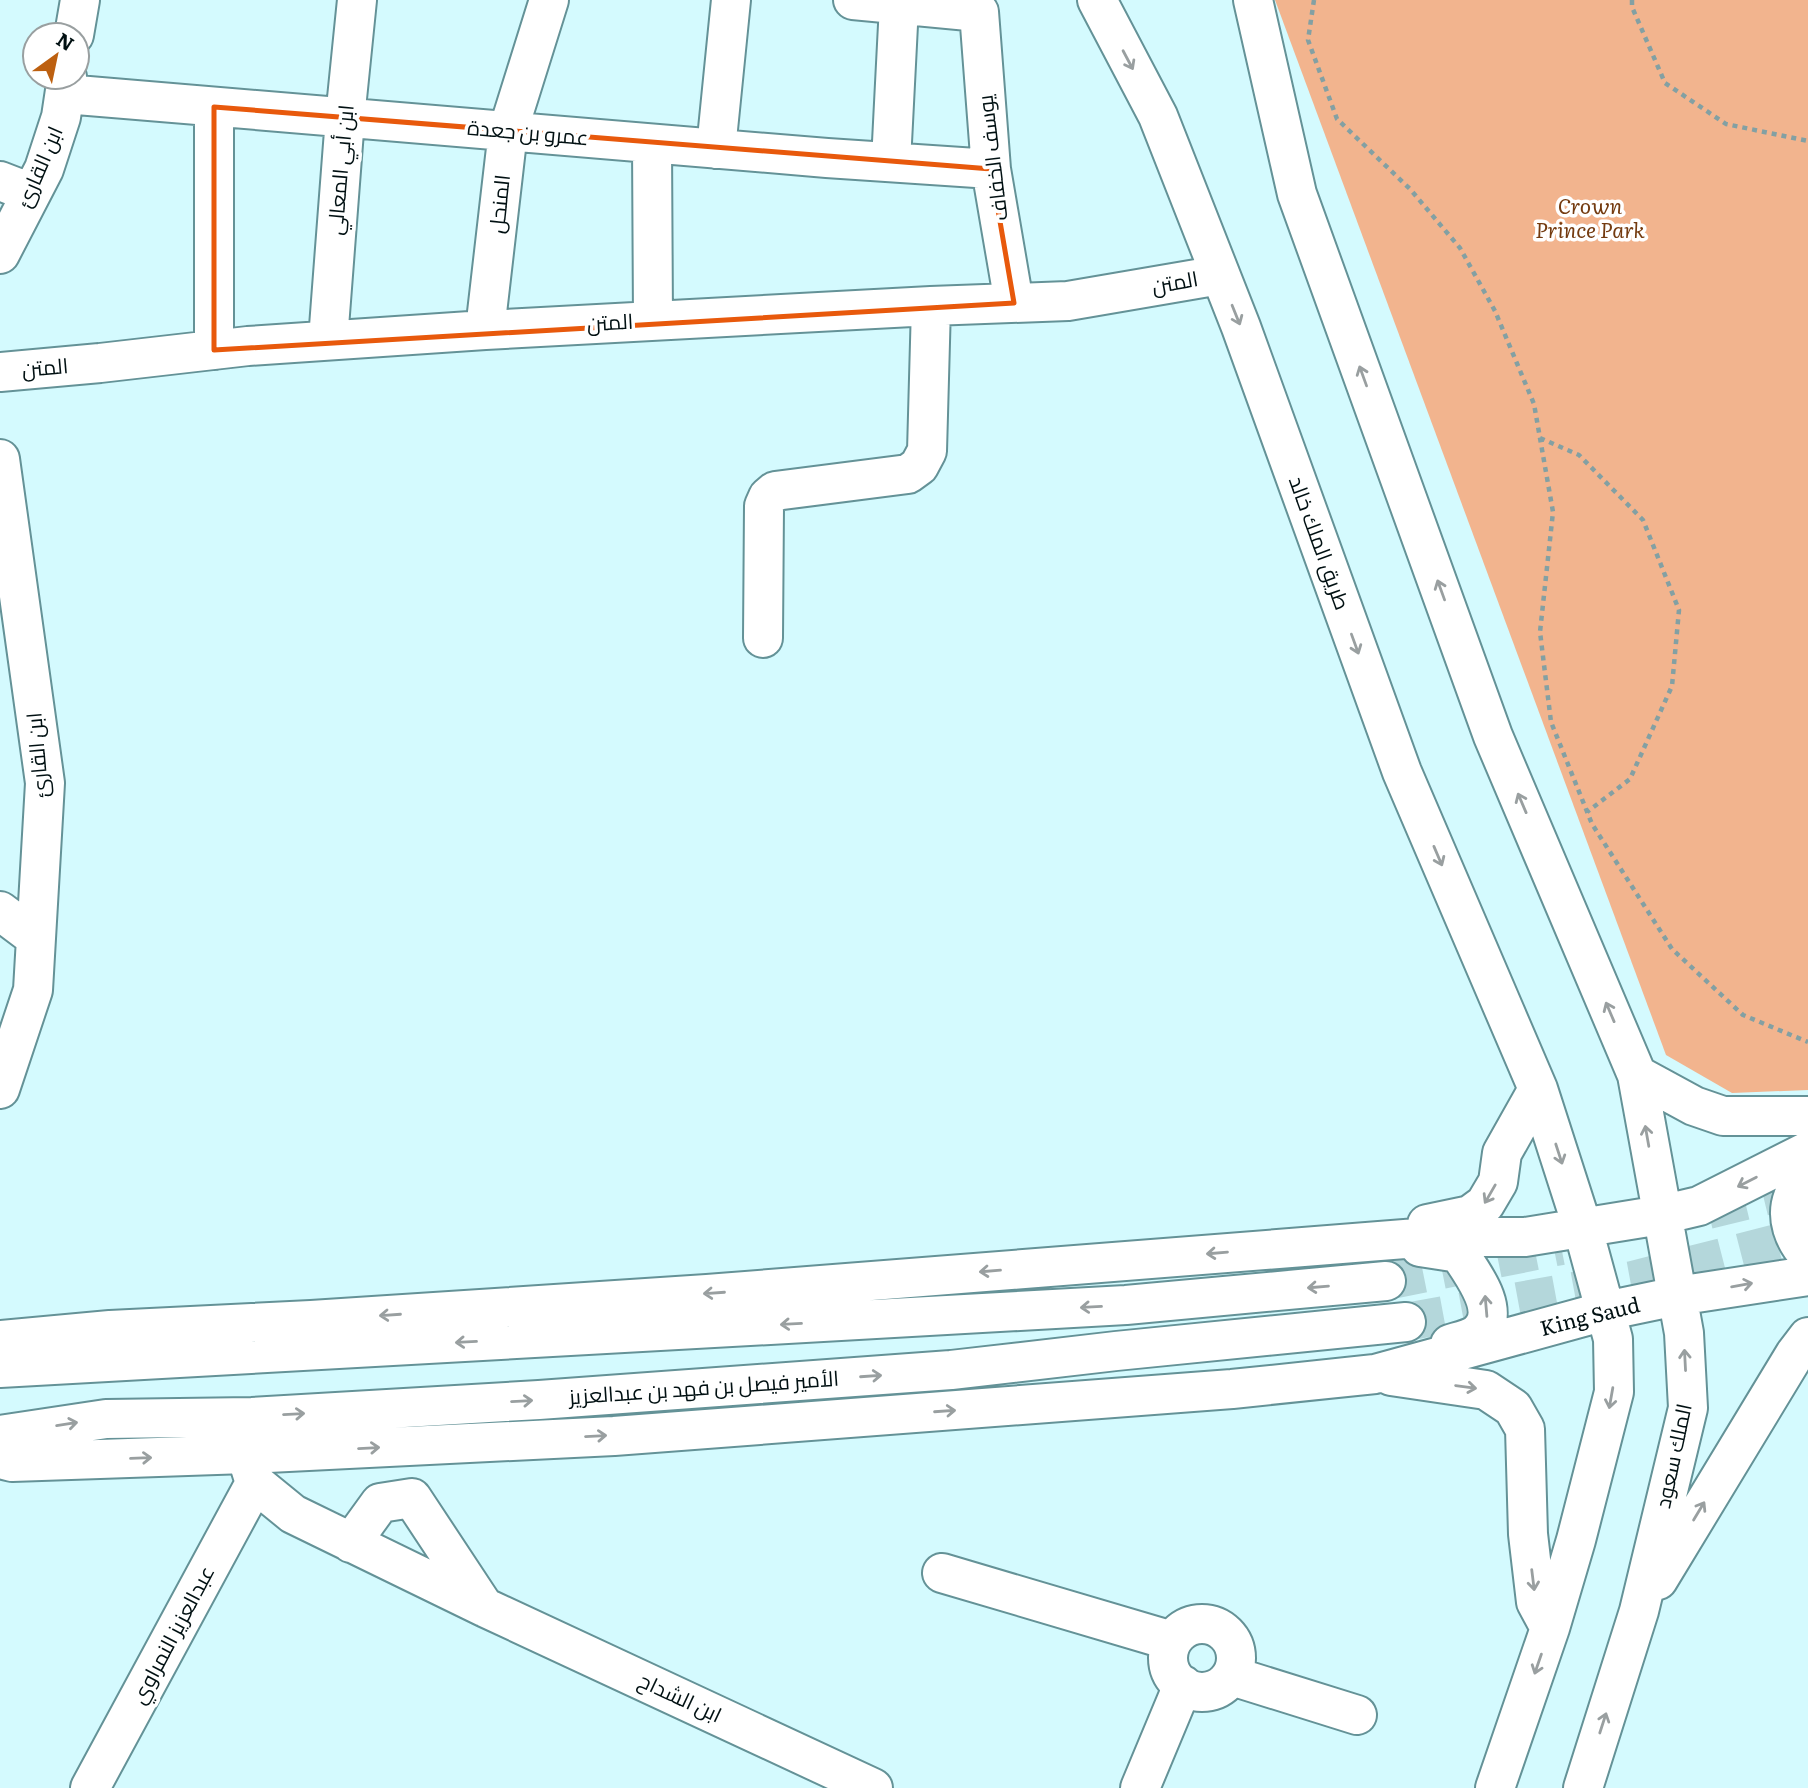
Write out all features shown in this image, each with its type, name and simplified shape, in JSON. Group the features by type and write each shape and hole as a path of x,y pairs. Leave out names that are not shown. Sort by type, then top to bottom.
{"main road":[{"path":"76,21 80,0"},
{"name":"ابن أبي المعالي","path":"327,340 357,0"},
{"name":"المنحل","path":"485,330 508,131 549,0"},
{"path":"716,149 731,0"},
{"path":"853,0 899,5 891,162"},
{"name":"طريق الملك خالد","path":"1097,0 1158,116 1241,327 1402,772 1538,1089"},
{"name":"يوسف الخفاف","path":"899,5 979,12 991,169 1014,303"},
{"path":"1262,10 1297,194 1493,736 1637,1075 1694,1106 1723,1116 1808,1116"},
{"name":"عمرو بن جعدة","path":"91,90 214,107 991,169"},
{"name":"ابن القارئ","path":"0,254 16,187 44,169 57,130 65,91"},
{"path":"214,107 214,350"},
{"path":"652,144 653,320"},
{"name":"المتن","path":"0,372 327,340 653,320 1068,301 1220,275"},
{"path":"763,638 764,506 768,497 775,491 908,474 924,459 927,451 931,306"},
{"name":"ابن القارئ","path":"0,459 45,783 33,990 0,1090"},
{"path":"0,911 36,937"},
{"name":"الملك سعود","path":"1583,1788 1639,1611 1688,1408 1684,1333 1637,1075"},
{"path":"1495,1788 1550,1628 1614,1392 1613,1339 1583,1229 1538,1089"},
{"path":"1285,1247 1383,1234 1470,1215 1485,1204 1498,1182 1502,1153 1538,1089"},
{"path":"0,1340 110,1330 311,1320 706,1294 1430,1237 1525,1237 1583,1229 1699,1206 1808,1151"},
{"path":"1808,1173 1793,1198 1790,1224 1801,1248 1808,1255"},
{"path":"1285,1247 1427,1247 1459,1253 1486,1295 1487,1322 1479,1333 1375,1374"},
{"name":"King Saud","path":"1375,1374 1605,1311 1676,1296 1808,1276"},
{"path":"0,1368 1126,1305 1386,1281"},
{"name":"الأمير فيصل بن فهد بن عبدالعزيز","path":"0,1435 107,1419 252,1417 553,1399 951,1370 1406,1322"},
{"path":"1639,1611 1794,1354 1808,1337"},
{"path":"1375,1374 1486,1390 1513,1408 1525,1429 1528,1534 1536,1602 1550,1628"},
{"name":"الأمير فيصل بن فهد بن عبدالعزيز","path":"0,1460 250,1468 614,1436 1232,1389 1375,1374"},
{"name":"ابن الشداح","path":"250,1468 293,1514 486,1608 873,1788"},
{"name":"عبدالعزيز النمراوي","path":"90,1788 250,1468"},
{"path":"351,1543 380,1503 412,1498 486,1608"},
{"path":"942,1573 1172,1641"},
{"path":"1209,1624 1228,1635 1237,1655 1232,1676 1216,1690 1194,1692 1176,1681 1168,1661 1172,1641 1189,1626 1209,1624"},
{"path":"1232,1676 1357,1715"},
{"path":"1140,1788 1183,1685"}],"path":[{"path":"1314,0 1308,40 1337,119 1410,189 1460,248 1500,323 1534,404 1553,512 1540,632 1551,722 1587,812 1672,949 1743,1015 1808,1042"},
{"path":"1632,0 1632,8 1665,83 1726,124 1808,141"},
{"path":"1540,438 1579,455 1643,520 1679,610 1672,686 1630,779 1587,812"}],"highlighted area":[{"path":"214,107 991,169 1014,303 214,350"}],"green space":[{"name":"Crown Prince Park","path":"1275,0 1808,0 1808,1090 1732,1093 1666,1055"}],"tunnel":[{"path":"1708,1210 1808,1186"},
{"path":"1406,1322 1633,1280 1808,1235"},
{"path":"1386,1281 1561,1246"}]}
